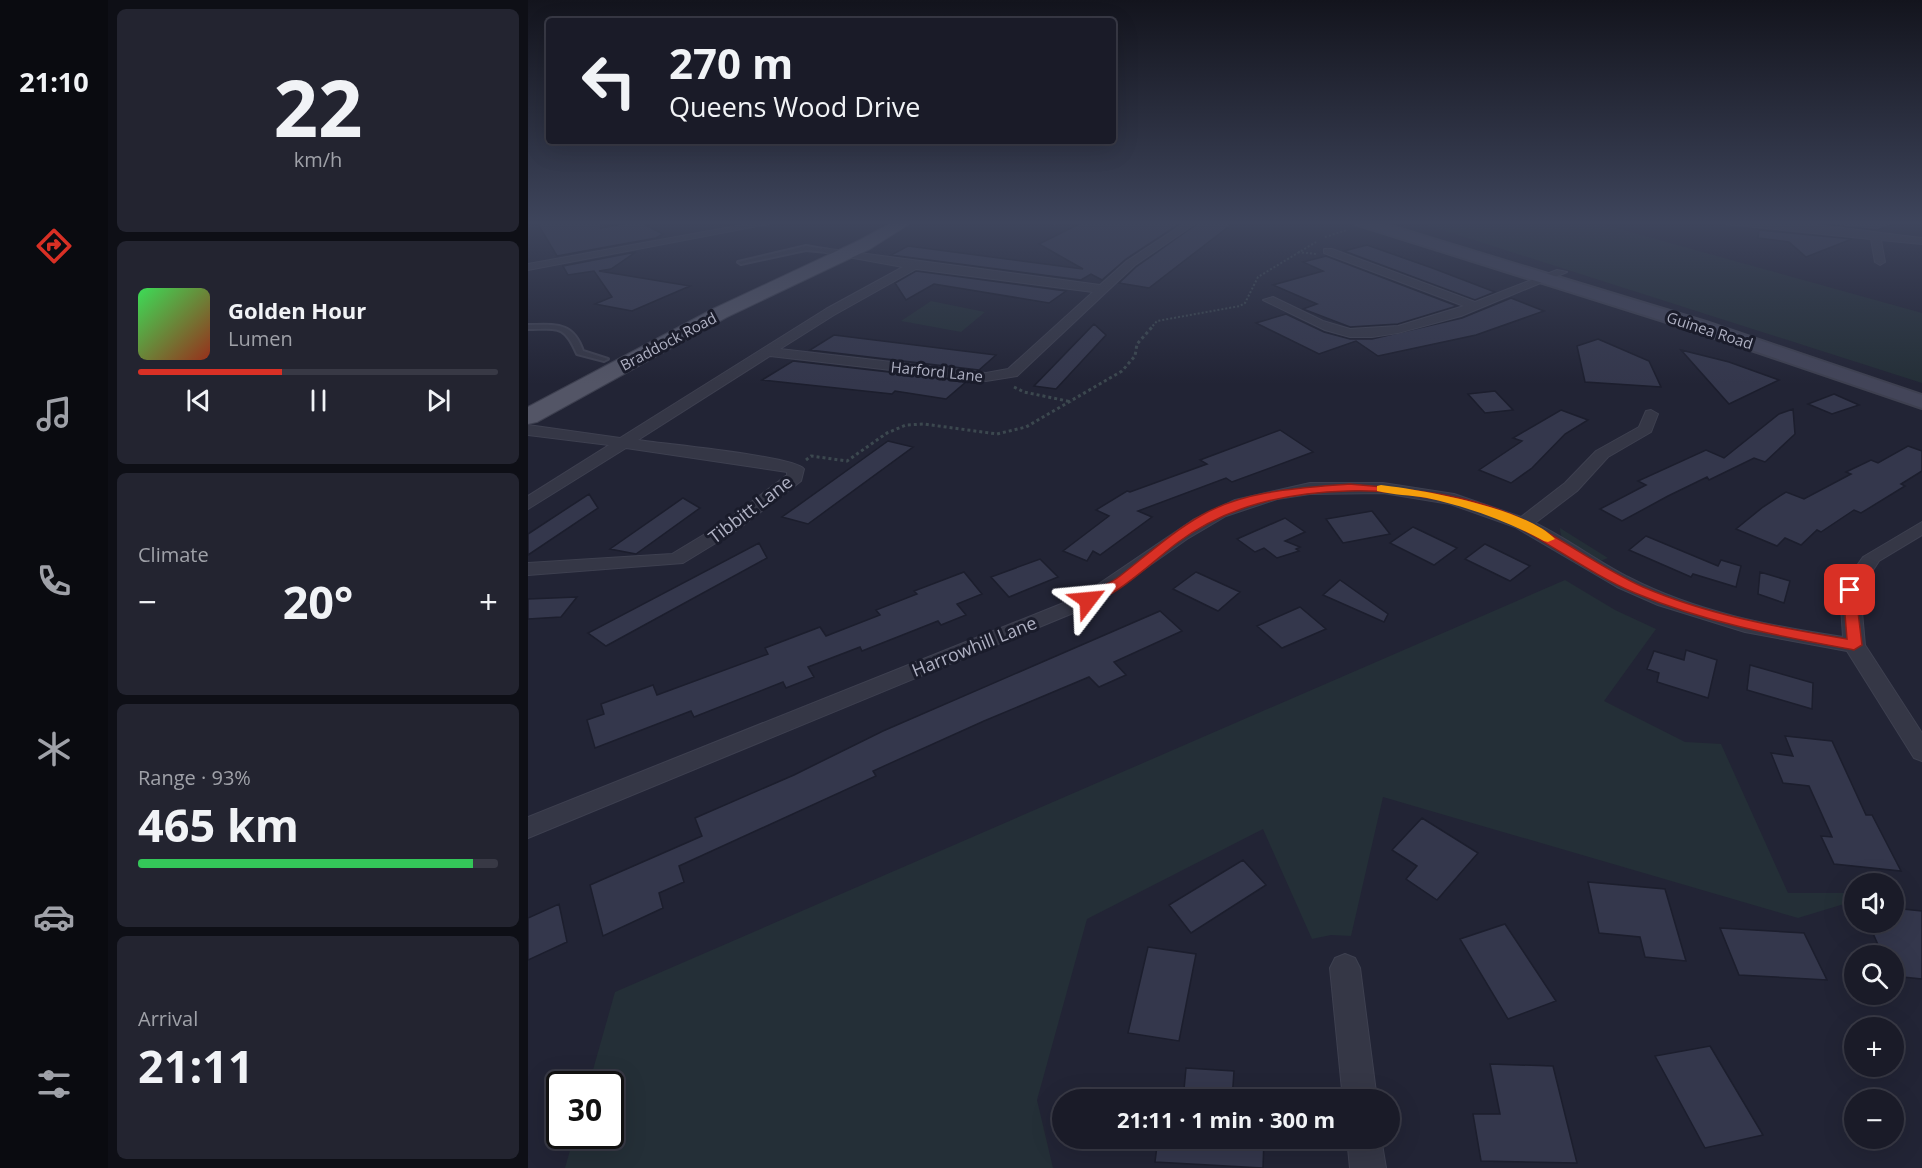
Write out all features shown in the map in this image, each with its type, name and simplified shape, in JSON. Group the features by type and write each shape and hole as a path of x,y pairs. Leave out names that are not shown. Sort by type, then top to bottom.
{"main road":[{"name":"Braddock Road","path":"528,399 703,307 780,276"},
{"name":"Braddock Road","path":"528,417 793,276"},
{"name":"Guinea Road","path":"1555,276 1922,402"},
{"name":"Guinea Road","path":"1556,276 1922,389"},
{"path":"577,390 576,384 607,365 604,359"}],"street":[{"path":"528,504 830,312 895,276"},
{"path":"1001,276 1101,289"},
{"name":"Harford Lane","path":"768,352 986,377 1002,376 1012,373 1035,353 1117,276"},
{"path":"1393,276 1475,306"},
{"path":"1269,300 1333,329 1362,333 1407,326 1475,306 1553,276"},
{"path":"1522,524 1571,487 1602,454 1646,429 1651,414"},
{"name":"Tibbitt Lane","path":"528,430 580,435 764,462 796,469 795,477 731,526 676,559 528,569"},
{"name":"Harrowhill Lane","path":"528,828 1088,600 1122,581 1193,526 1243,503 1305,490 1376,488 1450,499 1522,524 1602,571 1669,603 1742,624 1854,645"},
{"path":"1922,527 1872,557 1850,590 1854,645 1922,752"},
{"path":"1345,968 1359,1089"},
{"path":"1365,1149 1368,1168"}],"lane":[{"path":"528,327 556,327 572,331 580,352 604,359"}],"path":[{"path":"796,469 811,456 847,461 887,433 906,425 924,424 997,434 1026,427 1072,402 1122,370 1135,357 1137,344 1157,321 1240,306 1245,303 1260,276"},
{"path":"1002,376 1018,392 1055,396 1072,402"}],"shaded area":[{"path":"1585,276 1787,276 1922,313 1922,383"},
{"path":"931,301 985,312 961,332 901,321"},
{"path":"1560,528 1608,558 1595,563 1578,553 1567,545"},
{"path":"1565,580 1615,610 1656,629 1604,701 1685,742 1721,744 1788,893 1844,893 1844,904 1798,918 1383,797 1351,936 1331,935 1312,939 1263,829 1087,919 1037,1100 1053,1168 565,1168 570,1149 624,1149 624,1071 593,1071 615,992"}],"building":[{"path":"597,276 626,276 690,286 632,311 595,304 612,297"},
{"path":"908,276 950,276 1066,291 1049,303 934,284 906,300 895,283"},
{"path":"1047,276 1088,276 1081,280"},
{"path":"1094,276 1107,276 1102,280"},
{"path":"1127,276 1165,276 1149,288 1119,283"},
{"path":"1307,276 1377,276 1457,306 1398,324 1350,327 1303,309 1317,304 1273,285"},
{"path":"1410,276 1452,276 1495,292 1475,300"},
{"path":"1511,298 1544,311 1476,335 1378,356 1356,341 1319,354 1256,323 1286,314 1324,332 1350,339 1372,339 1462,318"},
{"path":"1094,324 1106,335 1056,389 1034,386"},
{"path":"834,335 996,355 979,370 810,350"},
{"path":"1598,339 1649,361 1661,387 1585,382 1577,346"},
{"path":"1681,350 1729,362 1779,380 1729,404"},
{"path":"793,361 967,381 946,399 895,391 892,394 762,380"},
{"path":"1495,391 1513,410 1485,413 1468,394"},
{"path":"1834,394 1859,405 1832,414 1808,404"},
{"path":"1793,409 1795,434 1765,462 1754,458 1709,480 1707,477 1622,521 1600,509 1646,485 1638,481 1706,450 1724,458 1779,414"},
{"path":"1561,410 1588,420 1565,434 1532,468 1511,483 1479,470 1522,441 1513,438"},
{"path":"1280,430 1313,452 1232,482 1226,478 1138,511 1152,517 1100,555 1093,551 1087,561 1063,551 1109,516 1096,510 1127,491 1130,492 1207,464 1200,460"},
{"path":"888,441 913,447 808,524 782,517"},
{"path":"1908,446 1922,451 1922,471 1901,484 1905,486 1861,513 1854,510 1821,532 1817,530 1801,545 1785,538 1777,546 1736,529 1786,492 1804,499 1851,474 1846,472 1871,460 1878,463"},
{"path":"589,494 598,508 528,555 528,534"},
{"path":"683,498 700,508 636,554 610,549"},
{"path":"1372,511 1390,534 1343,543 1326,519"},
{"path":"1285,518 1305,532 1285,541 1300,547 1296,549 1299,551 1277,558 1264,548 1255,552 1237,539"},
{"path":"1413,527 1457,548 1434,565 1390,543"},
{"path":"1646,536 1718,566 1721,560 1741,566 1736,587 1693,574 1691,577 1629,550"},
{"path":"759,543 767,558 606,646 588,633"},
{"path":"1485,544 1530,566 1510,581 1465,559"},
{"path":"1040,559 1058,577 1009,597 991,577"},
{"path":"964,572 982,594 957,604 966,615 941,625 938,621 862,651 860,647 808,667 814,677 786,688 783,682 694,717 691,711 595,748 587,720 604,714 601,704 653,685 657,695 768,654 765,648 820,627 826,636 880,615 876,610 917,594 914,591"},
{"path":"1196,572 1240,592 1218,611 1173,589"},
{"path":"1760,572 1790,581 1784,603 1758,594"},
{"path":"1340,580 1388,614 1384,622 1323,595"},
{"path":"577,597 561,617 528,619 528,599"},
{"path":"1300,607 1326,629 1282,648 1257,626"},
{"path":"1160,611 1182,631 1114,662 1126,675 1099,687 1089,677 984,721 873,771 876,776 679,866 684,882 659,893 663,908 603,936 590,885 702,836 695,818 794,775 883,731"},
{"path":"1686,650 1717,660 1708,698 1657,682 1659,673 1647,669 1654,651 1684,660"},
{"path":"1750,665 1813,683 1812,709 1747,690"},
{"path":"1785,736 1832,741 1866,815 1872,815 1901,871 1834,864 1821,836 1832,837 1809,786 1783,783 1771,753 1793,756"},
{"path":"1422,818 1478,853 1437,900 1406,879 1417,866 1392,850"},
{"path":"1243,860 1266,885 1191,933 1169,905"},
{"path":"1588,882 1665,889 1686,961 1645,957 1640,937 1599,933"},
{"path":"559,904 567,942 528,960 528,918"},
{"path":"1904,909 1922,911 1922,979 1904,977 1904,945 1878,945 1873,933 1904,933"},
{"path":"1505,924 1556,1001 1508,1019 1460,939"},
{"path":"1720,928 1804,933 1827,980 1739,975"},
{"path":"1148,947 1196,954 1179,1041 1128,1033"},
{"path":"1710,1046 1763,1135 1705,1148 1655,1056"},
{"path":"1490,1064 1553,1066 1577,1163 1481,1161 1473,1114 1500,1114"},
{"path":"1186,1068 1234,1071 1233,1089 1184,1089"},
{"path":"1157,1149 1264,1149 1263,1168 1155,1162"}],"slow traffic":[{"path":"1381,489 1424,494 1469,504 1522,524 1548,539"}],"route":[{"path":"1088,600 1122,581 1172,540 1208,517 1243,503 1285,493 1350,488 1400,490 1469,504 1522,524 1602,571 1669,603 1742,624 1854,645 1850,590"}]}
